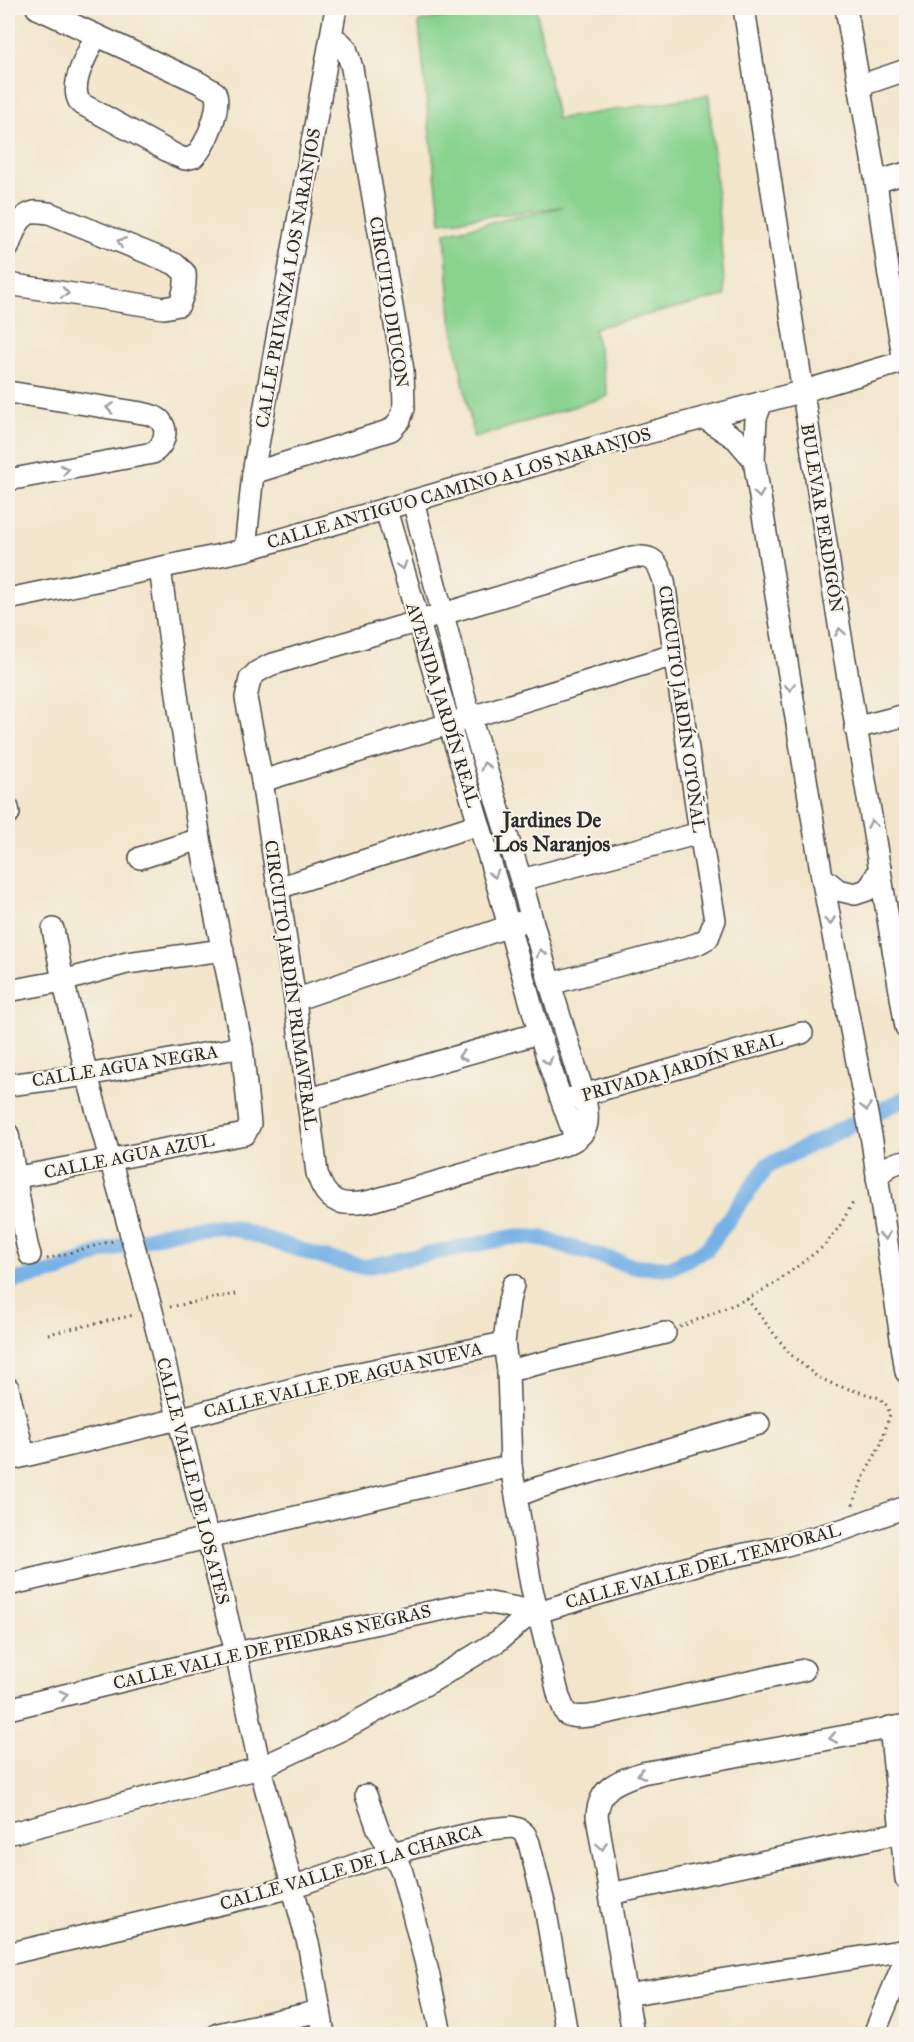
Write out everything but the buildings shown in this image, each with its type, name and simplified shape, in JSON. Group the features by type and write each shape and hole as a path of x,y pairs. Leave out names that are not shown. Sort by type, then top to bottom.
{"street":[{"path":"37,8 96,35 198,82 215,92 217,102 205,143 194,157 185,159 177,156 80,103 76,96 77,82 96,35"},
{"name":"CALLE PRIVANZA LOS NARANJOS","path":"245,550 253,473 336,8"},
{"name":"BULEVAR PERDIGÓN","path":"746,8 855,728 906,1027"},
{"path":"846,8 876,182 898,274 905,361"},
{"name":"CIRCUITO DIUCON","path":"253,473 391,430 400,420 404,408 403,370 352,68 346,48 331,38"},
{"path":"859,86 906,70"},
{"path":"876,182 906,173"},
{"path":"8,248 15,228 22,218 34,212 49,213 175,264 185,273 185,280 179,305 164,308 8,284"},
{"name":"CALLE ANTIGUO CAMINO A LOS NARANJOS","path":"8,599 245,550 592,448 804,391 905,361"},
{"path":"8,392 142,413 159,419 165,435 164,443 153,453 8,480"},
{"path":"762,402 756,418 754,460 822,877 872,1141 906,1372"},
{"path":"704,418 736,440 754,460"},
{"name":"AVENIDA JARDÍN REAL","path":"413,501 443,614 479,824 539,1034 561,1101 581,1135"},
{"name":"AVENIDA JARDÍN REAL","path":"386,510 418,621 460,720 520,880 584,1095 588,1115 581,1135"},
{"name":"CIRCUITO JARDÍN OTOÑAL","path":"418,621 632,557 646,557 656,562 664,581 700,833 715,920 708,938 697,944 550,984"},
{"path":"160,568 200,839 242,1047"},
{"name":"CIRCUITO JARDÍN PRIMAVERAL","path":"418,621 270,665 257,672 250,679 247,687 246,699 262,781 320,1185 338,1203 354,1204 371,1201 564,1145 581,1135"},
{"path":"262,781 674,655"},
{"path":"855,728 906,715"},
{"path":"278,888 479,824"},
{"path":"520,880 700,833"},
{"path":"140,858 200,839"},
{"path":"822,877 838,890 855,894 867,890 880,868"},
{"path":"295,999 531,919"},
{"name":"CALLE VALLE DE LOS ATES","path":"53,929 63,981 87,1075 152,1311 236,1653 260,1768 309,1947 324,2034"},
{"path":"8,992 63,981 127,963 223,950"},
{"name":"PRIVADA JARDÍN REAL","path":"561,1101 802,1033"},
{"path":"309,1099 539,1034"},
{"name":"CALLE AGUA NEGRA","path":"8,1085 87,1075 242,1047"},
{"name":"CALLE AGUA AZUL","path":"11,1179 245,1134 250,1125 242,1047"},
{"path":"8,1134 11,1179 30,1255"},
{"path":"877,1178 884,1169 894,1163 906,1161"},
{"path":"513,1285 504,1343 508,1371 511,1466 531,1585 559,1697 566,1714 571,1717 581,1717 804,1670"},
{"path":"508,1371 665,1333"},
{"name":"CALLE VALLE DE AGUA NUEVA","path":"16,1457 178,1419 330,1379 504,1343"},
{"path":"8,1388 16,1457"},
{"path":"517,1496 540,1487 759,1424"},
{"path":"8,1585 511,1466"},
{"name":"CALLE VALLE DEL TEMPORAL","path":"8,1834 260,1768 341,1730 434,1680 498,1641 523,1620 538,1612 706,1562 779,1547 845,1529 906,1506"},
{"name":"CALLE VALLE DE PIEDRAS NEGRAS","path":"8,1709 236,1653 468,1604 485,1602 538,1612"},
{"path":"633,2034 597,1816 598,1804 606,1790 621,1780 642,1773 898,1726 906,1879"},
{"path":"366,1795 378,1830 402,1872 428,1972 441,2034"},
{"name":"CALLE VALLE DE LA CHARCA","path":"8,1954 293,1887 380,1856 489,1829 512,1827 525,1834 529,1843 545,1907 567,2034"},
{"path":"610,1894 903,1833"},
{"path":"626,1995 906,1950"},
{"path":"874,2034 906,1957"},
{"path":"218,2034 320,2011"}],"path":[{"path":"665,1333 747,1299 774,1284 824,1246 854,1201"},
{"path":"30,1255 46,1260 131,1236"},
{"path":"747,1299 790,1354 816,1376 835,1385 880,1398 887,1406 890,1414 881,1444 862,1480 845,1529"}],"green space":[{"path":"489,8 536,8 557,119 709,95 725,296 594,328 608,396 474,438 451,319 445,233 562,207 441,222 419,22"}],"waterway":[{"path":"8,1282 61,1270 101,1252 173,1231 219,1226 234,1228 321,1257 364,1267 512,1237 540,1238 632,1266 670,1268 707,1249 767,1166 906,1098"}],"district":[{"name":"Jardines De Los Naranjos","path":"552,832"}]}
